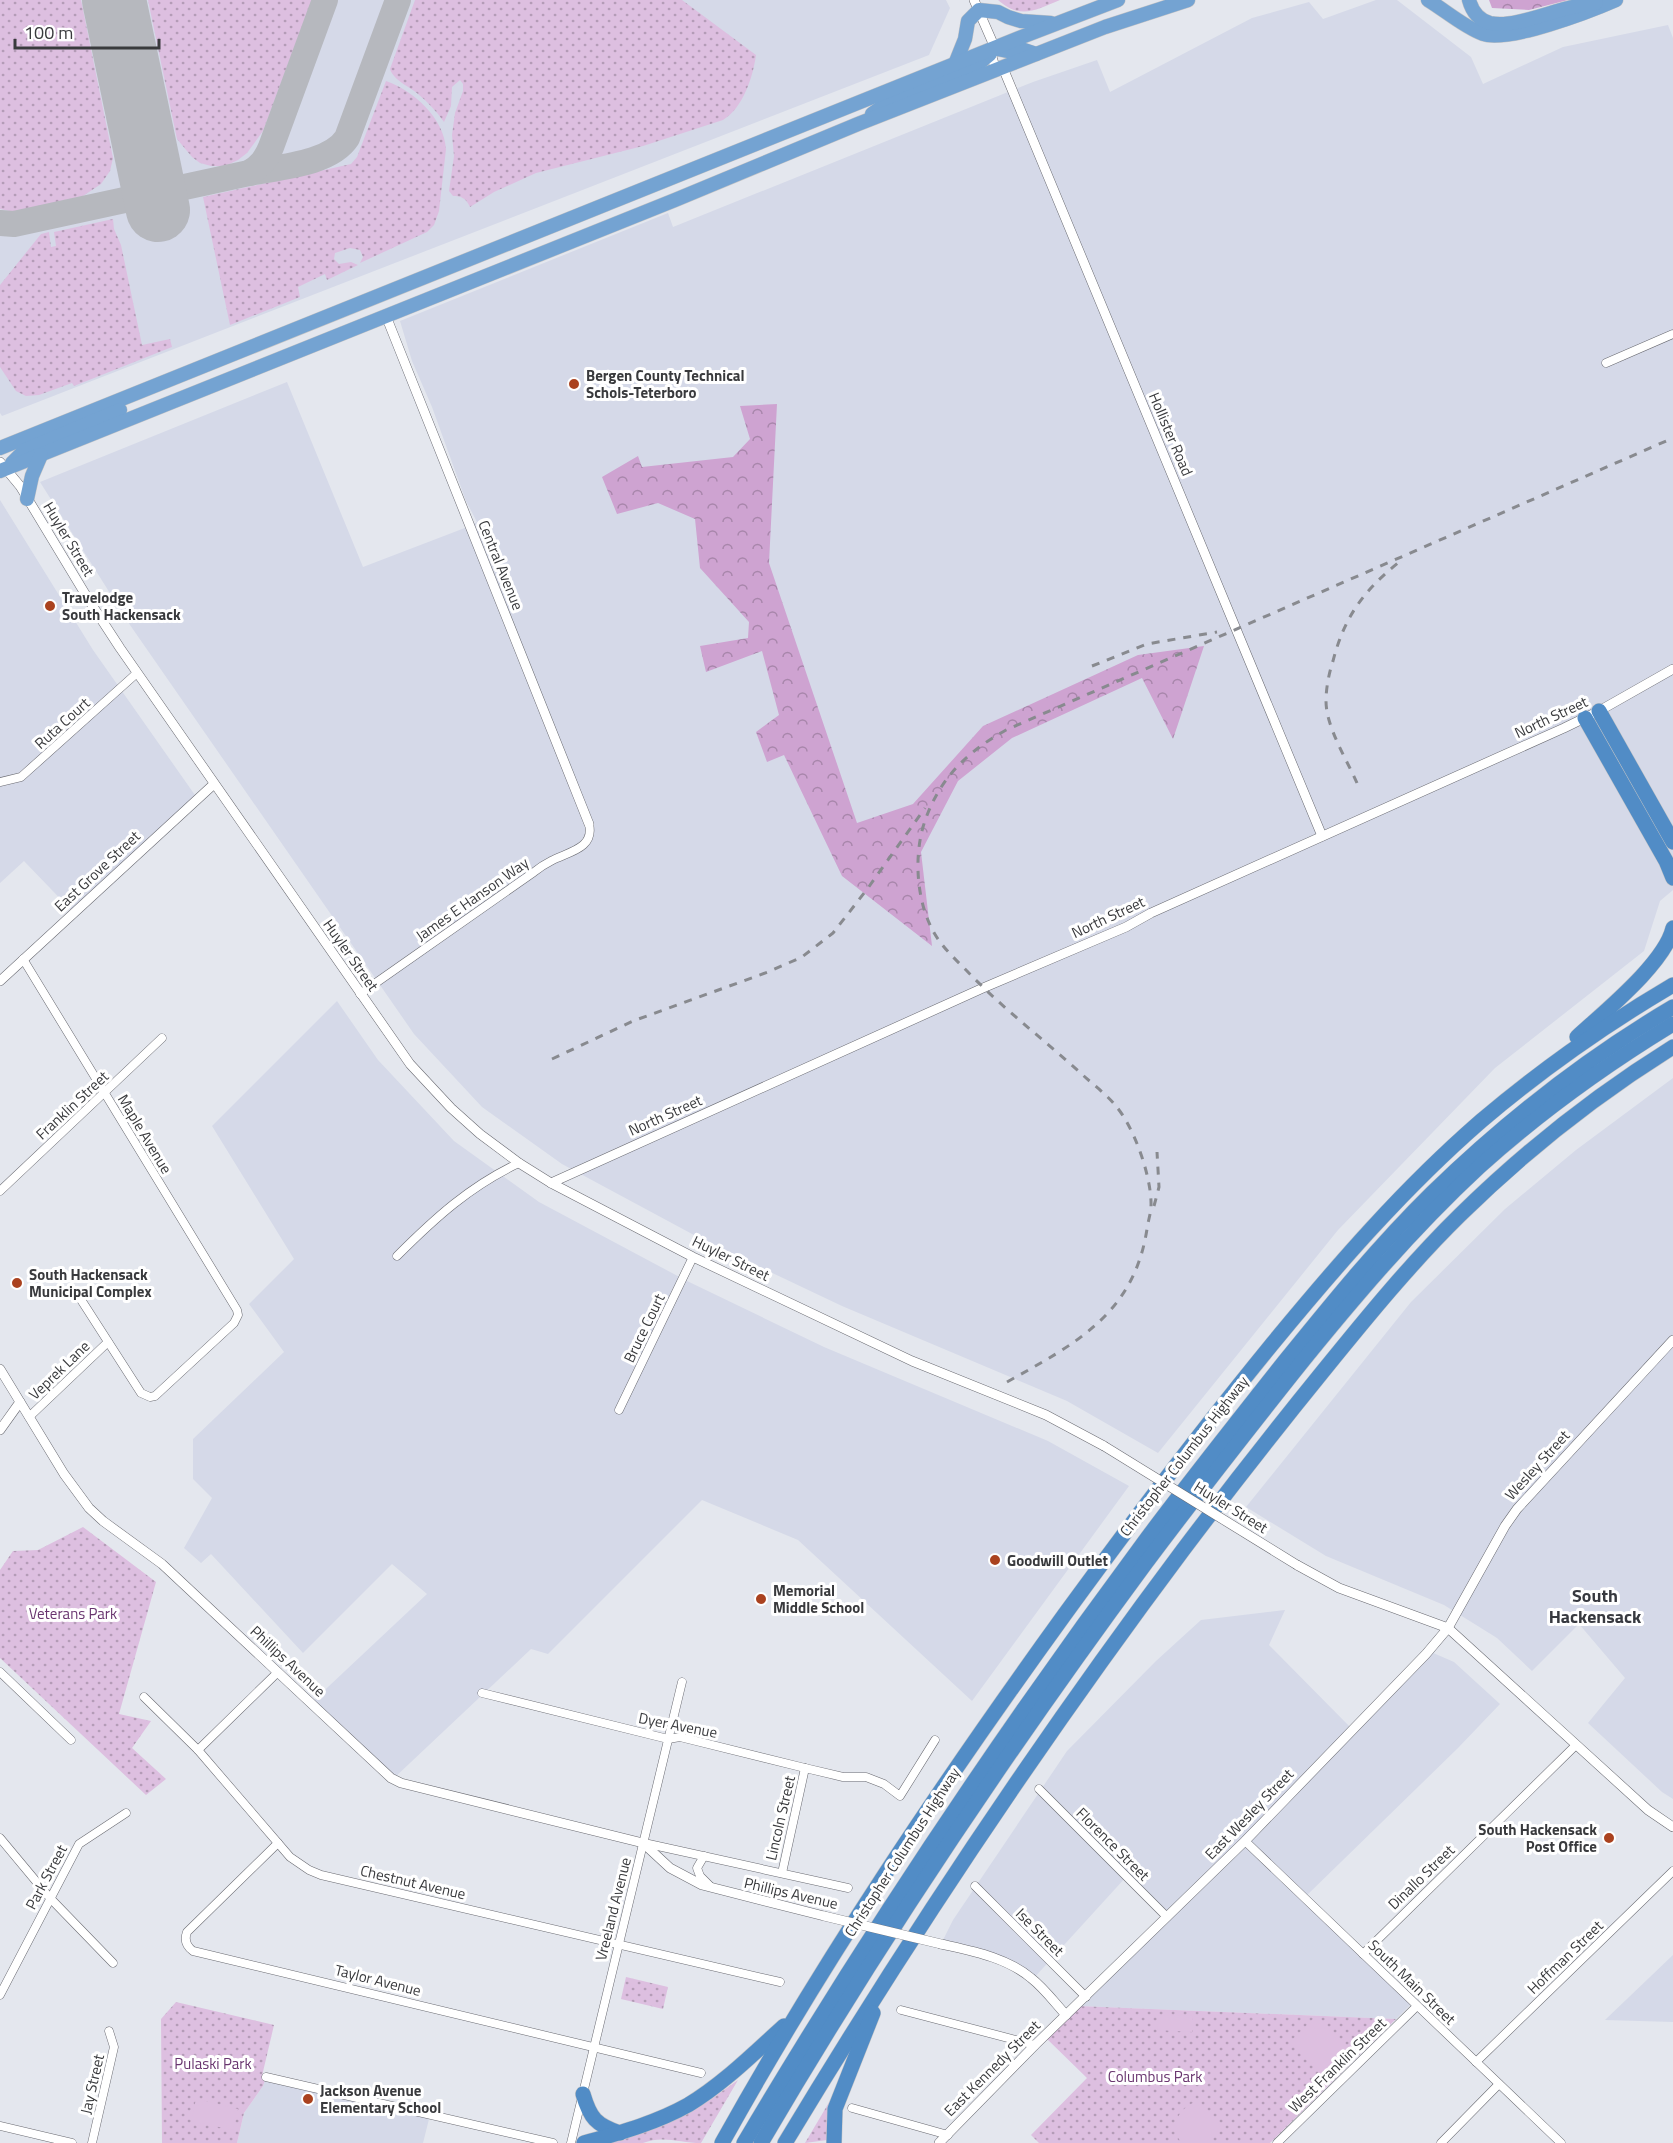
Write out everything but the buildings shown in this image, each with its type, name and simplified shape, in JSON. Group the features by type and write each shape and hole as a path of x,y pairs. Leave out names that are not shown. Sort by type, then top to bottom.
{"highway":[{"path":"0,448 1118,0"},
{"path":"2,468 41,455 817,143 858,124 1105,27 1188,0"},
{"path":"1428,0 1484,34 1498,36 1573,18 1615,0"},
{"path":"1469,0 1473,12 1479,18 1497,24 1570,7 1615,0"},
{"path":"955,64 965,39 968,21 976,5 1021,21 1056,24"},
{"path":"995,48 1007,51 1021,49 1036,54"},
{"path":"858,124 886,104 973,68 985,60 995,48"},
{"path":"2,468 25,450 101,419 171,380"},
{"path":"27,499 32,476 41,455"},
{"path":"1592,714 1673,842"},
{"path":"1592,714 1673,878"},
{"path":"1539,1074 1647,970 1664,951 1673,928"},
{"name":"Christopher Columbus Highway","path":"722,2143 872,1895 980,1734 1102,1564 1200,1434 1290,1323 1382,1217 1462,1138 1539,1074 1597,1033 1673,985"},
{"name":"Christopher Columbus Highway","path":"744,2143 867,1943 987,1761 1153,1530 1313,1326 1406,1220 1482,1146 1564,1080 1621,1039 1673,1007"},
{"path":"761,2143 883,1944 1020,1739 1153,1554 1315,1346 1406,1240 1481,1166 1561,1099 1673,1024"},
{"path":"785,2143 888,1975 983,1831 1143,1604 1227,1492 1368,1316 1437,1238 1513,1166 1594,1100 1673,1047"},
{"path":"834,2143 835,2109 888,1975"},
{"path":"584,2143 660,2118 698,2099 733,2072 798,2014"},
{"path":"583,2094 594,2120 620,2133"}],"street":[{"path":"976,5 995,48"},
{"name":"Hollister Road","path":"995,48 992,57 995,67 1003,68 1322,836"},
{"name":"Central Avenue","path":"386,316 589,824"},
{"path":"1606,363 1673,334"},
{"name":"Huyler Street","path":"2,468 20,486 93,608 410,1064 430,1087 480,1134 551,1183 693,1257 912,1361 1046,1415 1104,1446 1297,1565 1339,1588 1448,1628 1648,1810 1673,1827"},
{"name":"North Street","path":"551,1183 977,990 1126,927 1151,913 1592,714 1673,669"},
{"name":"Ruta Court","path":"0,783 21,777 137,673"},
{"name":"East Grove Street","path":"0,981 214,784"},
{"name":"James E Hanson Way","path":"360,994 551,861 577,850 586,843 590,836 589,824"},
{"name":"Maple Avenue","path":"23,959 237,1310 238,1315 234,1323 155,1396 145,1396 140,1392 108,1342"},
{"name":"Franklin Street","path":"0,1191 162,1038"},
{"path":"397,1256 458,1199 476,1186 519,1163"},
{"name":"Bruce Court","path":"619,1410 693,1257"},
{"path":"78,1295 108,1342"},
{"name":"Wesley Street","path":"1448,1628 1505,1526 1517,1509 1673,1340"},
{"name":"Veprek Lane","path":"29,1417 108,1342"},
{"name":"Phillips Avenue","path":"0,1369 64,1474 89,1508 162,1564 391,1778 401,1783 643,1843 848,1888"},
{"path":"0,1430 20,1402"},
{"name":"East Wesley Street","path":"1066,2015 1245,1841 1397,1685 1448,1628"},
{"path":"0,1672 71,1740"},
{"path":"198,1750 278,1672"},
{"path":"0,1686 8,1679"},
{"name":"Vreeland Avenue","path":"571,2143 682,1682"},
{"name":"Dyer Avenue","path":"482,1693 668,1739 680,1737 843,1777 860,1776 874,1780 900,1796 935,1740"},
{"name":"Chestnut Avenue","path":"144,1697 198,1750 278,1843 298,1863 321,1875 780,1982"},
{"name":"Dinallo Street","path":"1363,1953 1576,1745"},
{"name":"Lincoln Street","path":"782,1873 805,1768"},
{"name":"Florence Street","path":"1039,1789 1167,1917"},
{"name":"Park Street","path":"0,1995 79,1844 126,1813"},
{"path":"0,1838 50,1898 112,1963"},
{"name":"South Main Street","path":"1245,1841 1561,2143"},
{"name":"Taylor Avenue","path":"278,1843 187,1932 185,1937 189,1948 193,1951 358,1989 594,2049 701,2073"},
{"name":"Phillips Avenue","path":"643,1843 656,1857 678,1873 716,1890 978,1953 1018,1968 1033,1979 1066,2015"},
{"path":"704,1856 697,1868 700,1876 716,1890"},
{"name":"Hoffman Street","path":"1476,2062 1673,1871"},
{"name":"Ise Street","path":"975,1886 1086,1997"},
{"name":"West Franklin Street","path":"1276,2143 1417,2006"},
{"path":"901,2010 1035,2045"},
{"name":"East Kennedy Street","path":"939,2143 1066,2015"},
{"name":"Jay Street","path":"92,2143 114,2047 109,2031"},
{"path":"266,2077 553,2143"},
{"path":"1441,2143 1498,2084"},
{"path":"852,2108 948,2134"},
{"path":"0,2126 72,2143"}],"shaded area":[{"path":"0,0 946,0 950,8 929,55 2,416 0,413"},
{"path":"1376,0 1397,0 1471,57 1483,84 1563,47 1668,25 1673,38 1673,890 1660,901 1644,951 1495,1068 1338,1230 1158,1453 1067,1401 842,1306 707,1242 562,1164 482,1107 414,1034 130,625 40,482 287,382 363,567 477,522 466,501 432,407 412,361 400,321 668,213 673,227 1033,82 1097,60 1110,92 1252,18 1309,2 1323,19"},
{"path":"0,500 93,650 197,798 76,915 24,861 0,883"},
{"path":"337,1001 378,1060 454,1141 539,1202 687,1281 824,1347 1048,1441 1129,1486 972,1701 798,1540 702,1500 548,1654 531,1649 393,1779 312,1702 427,1594 392,1564 303,1653 211,1554 201,1563 184,1548 212,1498 193,1479 193,1439 284,1352 249,1304 294,1259 212,1126"},
{"path":"1673,1078 1673,1799 1662,1792 1588,1723 1625,1678 1579,1624 1532,1671 1497,1638 1444,1605 1326,1556 1246,1507 1411,1302 1505,1209 1576,1150"},
{"path":"1285,1610 1269,1645 1353,1730 1431,1652 1454,1662 1500,1704 1303,1899 1411,2004 1396,2019 1078,2006 1166,1918 1126,1877 1033,1979 1018,1968 941,1944 953,1920 1067,1751 1156,1661 1201,1620"},
{"path":"1673,1955 1673,2022 1605,2020"},
{"name":"Jackson Avenue Elementary School","path":"266,2077 430,2115 423,2143 237,2143 244,2113 263,2086"}],"green space":[{"path":"0,0 81,0 113,158 110,171 101,184 83,196 14,212 0,209"},
{"path":"148,0 312,0 263,131 247,153 238,160 225,166 200,163 177,139"},
{"path":"415,0 682,0 756,55 755,64 750,82 741,100 730,115 723,120 643,146 536,173 494,192 470,207 465,200 453,196 449,191 454,156 452,135 463,84 460,80 452,87 451,106 444,122 429,103 398,80 390,69"},
{"path":"998,0 1060,0 1035,10 1021,11 1014,10"},
{"path":"1489,0 1568,0 1529,10 1492,8"},
{"path":"386,81 407,91 426,107 434,116 444,138 446,149 439,211 434,225 427,232 360,263 363,257 360,250 350,248 335,253 334,259 339,264 351,262 358,265 327,280 325,274 298,287 300,297 230,325 203,197 351,164 357,157"},
{"path":"113,219 114,229 121,245 142,345 170,339 172,347 74,386 72,383 39,395 26,396 16,391 0,367 0,285 41,234 49,232 51,247 56,246 54,232"},
{"path":"777,404 769,563 857,823 913,804 983,726 1138,655 1204,646 1173,739 1142,678 1012,738 958,781 921,852 932,946 842,876 784,755 767,762 756,732 779,715 762,651 706,672 700,646 748,638 749,622 700,568 695,519 658,503 617,514 602,477 638,456 642,467 733,457 750,439 740,406"},
{"name":"Veterans Park","path":"83,1527 156,1582 119,1714 151,1721 132,1748 166,1779 146,1795 0,1658 0,1570 13,1551 38,1550"},
{"path":"626,1977 668,1987 663,2009 621,1999"},
{"name":"Pulaski Park","path":"176,2002 274,2025 262,2076 266,2077 263,2086 244,2113 237,2143 162,2143 161,2019"},
{"name":"Columbus Park","path":"1078,2006 1396,2019 1270,2143 1039,2143 1031,2135 1087,2078 1046,2038"},
{"path":"1158,2015 1193,2016 1192,2032 1157,2030"},
{"path":"1315,2017 1346,2049 1322,2072 1292,2040"},
{"path":"738,2080 701,2143 664,2139 643,2143 602,2143 671,2121 710,2100"},
{"path":"196,2099 238,2109 233,2130 191,2121"},
{"path":"831,2099 827,2140 805,2143"},
{"path":"1195,2102 1200,2102 1222,2128 1205,2143 1182,2143 1175,2125 1184,2109"}],"taxiway":[{"path":"0,223 14,224 249,173 263,162 271,147 325,0"},
{"path":"249,173 316,159 329,154 347,138 398,0"}],"runway":[{"path":"114,0 158,210"}],"railway":[{"path":"1007,1382 1078,1339 1115,1305 1129,1283 1140,1258 1151,1211 1151,1194 1135,1139 1115,1105 981,985 948,951 932,929 920,892 918,852 929,811 945,782 965,759 1006,730 1673,438"},
{"path":"1357,783 1329,722 1326,701 1330,670 1343,631 1356,606 1398,563"},
{"path":"1092,666 1147,644 1217,632"},
{"path":"552,1059 633,1021 768,972 802,957 833,933 925,808"},
{"path":"1154,1206 1159,1187 1157,1152"}],"place":[{"name":"Bergen County Technical Schols-Teterboro","path":"574,384"},
{"name":"Travelodge South Hackensack","path":"50,606"},
{"name":"South Hackensack Municipal Complex","path":"17,1283"},
{"name":"Goodwill Outlet","path":"995,1560"},
{"name":"Memorial Middle School","path":"761,1599"},
{"name":"South Hackensack Post Office","path":"1609,1838"},
{"name":"Jackson Avenue Elementary School","path":"308,2099"}],"district":[{"name":"South Hackensack","path":"1595,1605"}]}
